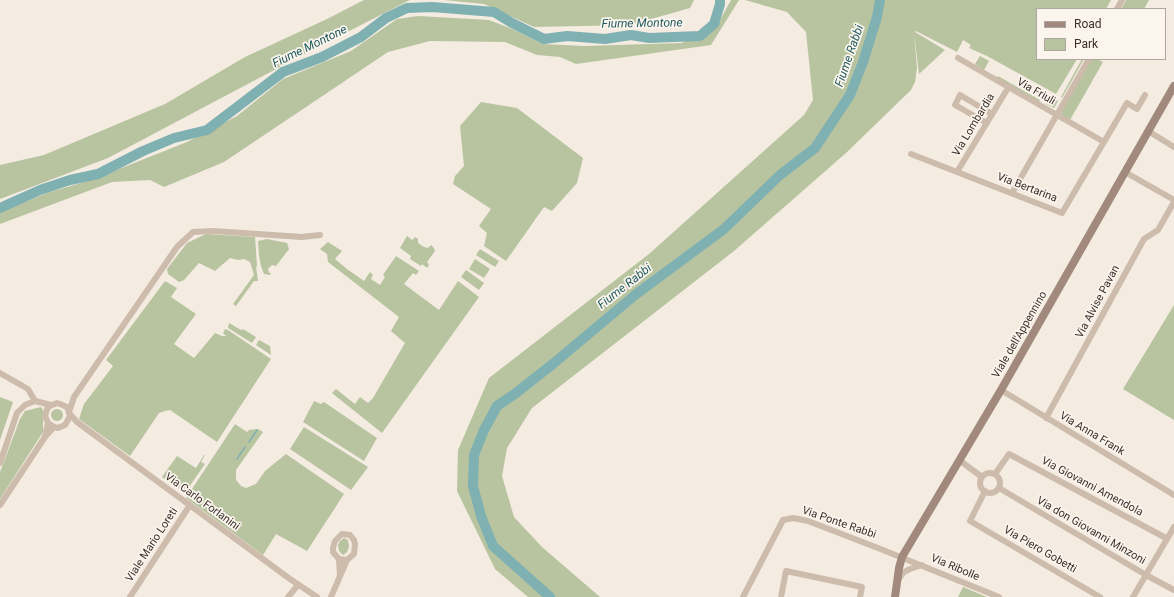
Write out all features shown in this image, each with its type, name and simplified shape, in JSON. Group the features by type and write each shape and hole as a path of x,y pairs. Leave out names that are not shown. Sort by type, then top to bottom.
{"main road":[{"name":"Viale dell'Appennino","path":"894,597 902,557 1001,390 1174,86"}],"street":[{"name":"Via Friuli","path":"958,58 1056,116 1104,142"},
{"path":"1012,193 1088,60"},
{"name":"Via Lombardia","path":"957,172 1008,88"},
{"name":"Via Bertarina","path":"911,154 1062,213 1127,103 1137,109 1145,95"},
{"path":"986,123 955,104 960,96 992,114"},
{"path":"1148,131 1174,147"},
{"path":"1125,172 1174,201"},
{"name":"Via Alvise Pavan","path":"1046,418 1144,239 1158,230 1174,201"},
{"path":"69,415 65,406 57,403 49,407 45,416 48,423 54,427 62,427 65,425 69,415 74,397 177,247 193,232 213,231 302,237 320,235"},
{"path":"0,373 28,389 38,401 49,407"},
{"name":"Via Anna Frank","path":"1001,390 1174,495"},
{"path":"0,463 17,413 24,405 38,401"},
{"path":"65,406 72,401"},
{"name":"Via Carlo Forlanini","path":"69,415 298,585 317,597"},
{"path":"45,438 48,423"},
{"path":"0,505 54,427"},
{"name":"Via Giovanni Amendola","path":"995,474 1009,454 1166,538"},
{"path":"959,460 982,477"},
{"path":"989,472 995,474 998,476 1000,482 999,488 991,493 985,491 980,483 982,477 989,472"},
{"name":"Via don Giovanni Minzoni","path":"999,488 1174,590"},
{"name":"Via Piero Gobetti","path":"985,491 970,521 1100,597"},
{"name":"Viale Mario Loreti","path":"130,597 190,505"},
{"name":"Via Ponte Rabbi","path":"743,597 783,520 793,518 808,521 902,557"},
{"path":"1133,597 1166,538 1174,527"},
{"path":"333,595 347,560 352,557 356,548 352,537 346,534 342,534 338,537 334,545 333,552 339,559 340,576"},
{"name":"Via Ribolle","path":"902,557 999,597"},
{"path":"339,559 347,560"},
{"path":"896,583 904,572 923,565"},
{"path":"781,597 786,571 862,587 860,597"},
{"path":"288,597 298,585"}],"green space":[{"path":"364,0 410,0 108,158 0,199 0,165 44,155 165,104 245,57"},
{"path":"444,0 694,0 690,8 630,25 534,27 484,4"},
{"path":"731,0 739,0 711,45 576,64 560,57 537,55 505,42 430,41 388,52 224,162 164,187 150,180 112,182 0,224 0,212 47,193 94,179 187,142 237,116 283,79 351,51 397,19 418,16 489,20 543,44 585,46 682,43 719,22"},
{"path":"745,0 1111,0 1107,8 1036,8 1036,60 1076,60 1056,94 987,56 969,48 971,45 963,40 957,52 916,31 915,32 945,50 919,74 914,33 917,68 915,82 911,90 846,153 734,251 532,408 507,448 502,476 514,517 542,547 600,597 528,597 495,569 457,491 458,450 489,378 649,254 804,115 813,100 806,32 787,12"},
{"path":"1126,0 1149,0 1145,8 1122,8"},
{"path":"980,56 989,61 984,70 975,64"},
{"path":"1081,60 1083,60 1062,98 1061,97"},
{"path":"1090,60 1099,60 1103,62 1070,120 1061,113"},
{"path":"998,76 1040,100 1039,102 997,78"},
{"path":"1051,97 1058,101 1054,108 1046,104"},
{"path":"481,102 517,108 583,158 577,183 552,211 544,207 506,261 484,246 487,233 479,226 491,209 453,184 455,176 464,166 460,126"},
{"path":"206,234 255,237 258,281 254,281 236,306 233,304 254,275 250,262 244,259 238,260 230,258 215,271 199,263 184,280 179,282 168,274 167,269 187,243"},
{"path":"407,236 412,240 415,237 418,239 418,243 424,247 428,248 431,245 434,248 435,251 427,262 429,265 427,268 410,259 411,256 400,248"},
{"path":"267,239 287,243 289,249 276,266 272,265 268,269 269,273 271,273 270,275 264,274 259,255 258,241"},
{"path":"328,242 342,251 335,259 347,269 364,281 370,272 373,275 371,279 380,285 385,277 383,275 396,256 419,271 416,275 413,273 404,284 439,310 458,281 479,297 382,433 332,393 336,389 355,404 360,397 368,403 373,398 405,343 391,331 399,317 328,262 327,254 320,249"},
{"path":"480,249 499,261 495,267 476,255"},
{"path":"475,259 490,269 484,278 469,269"},
{"path":"466,270 484,283 479,290 461,277"},
{"path":"165,281 177,288 171,297 196,314 174,344 194,358 215,333 226,336 223,333 225,329 271,359 217,442 170,410 159,413 130,456 79,419 84,404 113,366 106,360"},
{"path":"1174,305 1174,420 1123,389"},
{"path":"229,323 256,337 252,343 228,328"},
{"path":"259,340 270,346 271,355 256,345"},
{"path":"0,397 13,402 0,440"},
{"path":"314,401 321,404 324,402 377,438 364,461 303,422"},
{"path":"41,407 43,410 43,432 0,499 0,472 20,419 25,411"},
{"path":"55,409 59,409 63,415 59,421 55,421 51,417 51,413"},
{"path":"235,424 247,432 249,430 258,429 263,432 236,470 236,480 241,486 246,488 256,484 265,471 286,454 344,494 307,551 276,534 263,555 186,498"},
{"path":"304,427 368,467 351,490 290,449"},
{"path":"204,455 201,462 205,464 185,493 162,477 177,456 196,468"},
{"path":"344,538 348,540 349,547 347,552 343,555 339,551 338,545"},
{"path":"963,587 987,597 958,597"}],"waterway":[{"name":"Fiume Montone","path":"0,208 40,190 70,180 98,174 143,151 174,138 207,130 283,72 322,57 361,37 386,18 407,8 432,7 494,12 544,39 567,36 605,39 631,35 649,38 700,36 714,24 720,0"},
{"name":"Fiume Rabbi","path":"550,597 493,546 481,516 473,486 474,455 484,430 497,406 554,363 635,295 724,229 780,175 815,148 850,95 863,62 877,17 880,0"},
{"path":"249,442 257,430"},
{"path":"237,459 245,447"}]}
